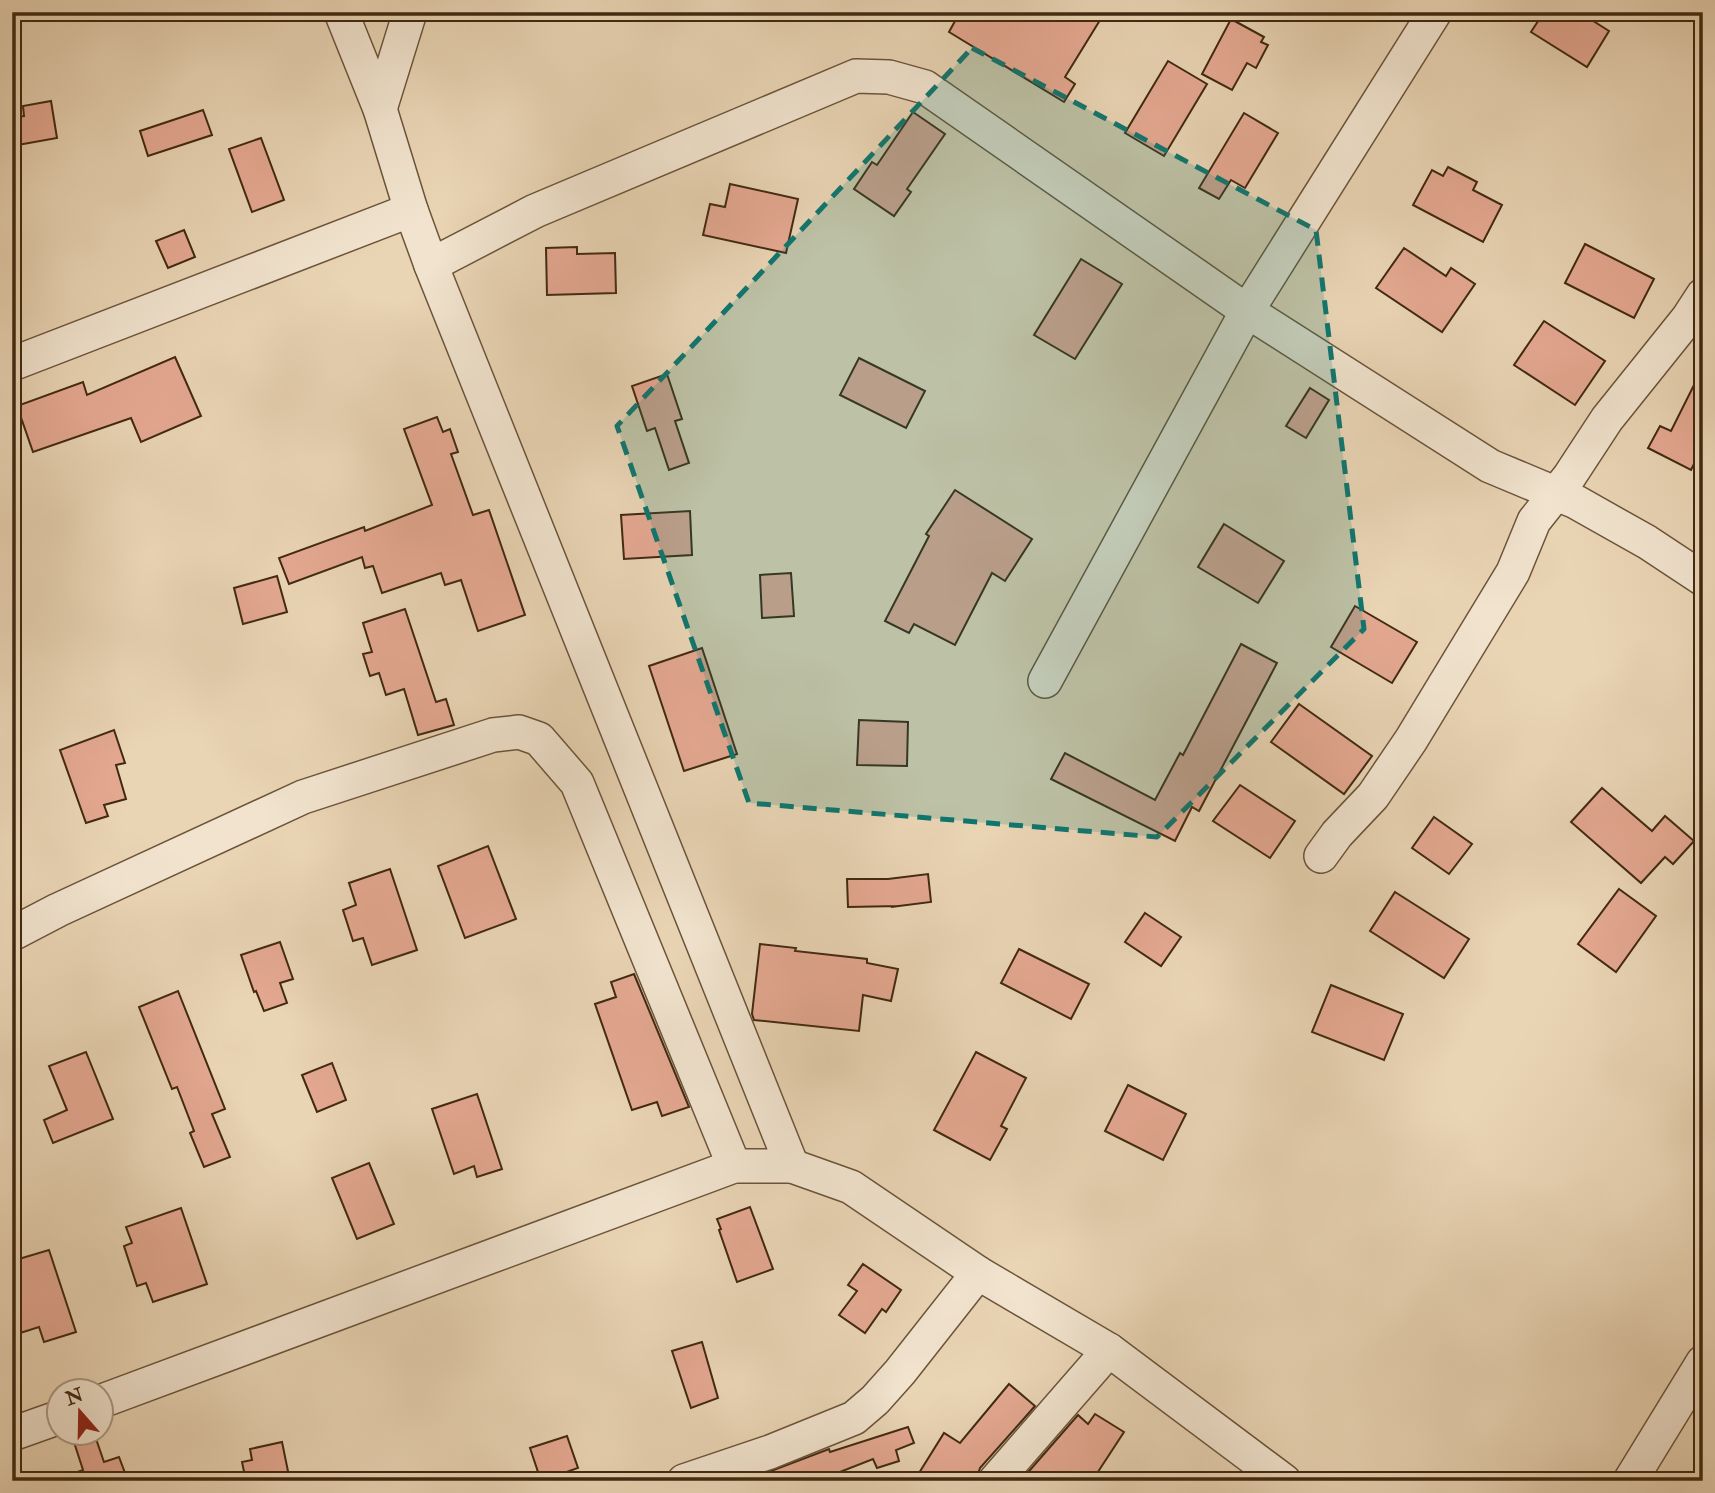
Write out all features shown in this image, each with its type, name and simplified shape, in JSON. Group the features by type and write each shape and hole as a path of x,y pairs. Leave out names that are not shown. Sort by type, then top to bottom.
{"street":[{"path":"341,12 380,108 431,265 792,1166"},
{"path":"380,108 410,12"},
{"path":"1045,681 1247,311 1436,12"},
{"path":"431,265 534,211 856,76 889,77 925,87 1247,311 1490,466 1576,502 1647,542 1703,579"},
{"path":"12,364 411,210"},
{"path":"1321,856 1337,834 1373,796 1411,740 1513,572 1534,521 1607,419 1688,318 1703,295"},
{"path":"12,934 58,910 303,797 494,735 519,732 539,739 577,783 734,1166"},
{"path":"116,1396 734,1166 792,1166 851,1188 978,1273 1109,1350 1284,1481"},
{"path":"684,1481 770,1452 854,1418 876,1399 900,1371 978,1273"},
{"path":"995,1481 1109,1350"},
{"path":"1630,1481 1703,1362"},
{"path":"12,1434 46,1422"}],"highlighted area":[{"path":"972,48 1316,230 1364,629 1157,837 749,803 617,426"}],"building":[{"path":"960,12 1105,12 1065,77 1075,84 1064,102 949,32"},
{"path":"1544,12 1579,12 1609,31 1587,67 1531,32"},
{"path":"1231,19 1264,37 1261,42 1268,45 1256,68 1247,63 1232,90 1202,74"},
{"path":"1168,61 1207,84 1164,156 1125,133"},
{"path":"51,101 57,138 12,146 12,117 24,116 23,106"},
{"path":"203,110 212,135 148,156 140,131"},
{"path":"913,112 945,134 907,189 911,192 894,216 854,189 872,162 877,165"},
{"path":"1244,113 1278,133 1245,188 1231,180 1219,199 1199,188"},
{"path":"261,138 284,200 252,212 229,149"},
{"path":"1448,167 1477,182 1473,190 1502,205 1483,242 1413,205 1432,170 1443,176"},
{"path":"730,184 798,199 786,253 703,235 710,204 725,207"},
{"path":"184,230 195,257 168,268 156,241"},
{"path":"1585,244 1654,279 1634,318 1565,283"},
{"path":"577,247 577,254 615,253 616,293 547,295 546,248"},
{"path":"1404,248 1446,276 1451,268 1475,284 1442,332 1376,288"},
{"path":"1081,259 1122,284 1075,359 1034,335"},
{"path":"1544,321 1605,361 1575,405 1514,365"},
{"path":"175,357 201,416 141,442 131,418 33,452 17,406 83,382 87,395"},
{"path":"859,358 925,391 906,428 840,395"},
{"path":"1703,367 1703,446 1691,470 1648,448 1660,426 1671,431"},
{"path":"667,374 682,419 675,421 689,463 669,470 655,428 647,431 632,386"},
{"path":"1310,388 1329,400 1306,438 1286,426"},
{"path":"437,417 443,432 450,429 458,452 451,454 473,515 489,510 525,615 478,631 461,580 445,585 441,573 382,593 373,566 365,568 362,557 289,584 279,558 364,527 365,531 432,505 404,429"},
{"path":"955,490 1032,539 1005,581 992,573 955,645 914,624 909,633 885,621 929,536 926,534"},
{"path":"690,511 692,555 624,559 621,515"},
{"path":"1224,524 1284,561 1258,603 1198,567"},
{"path":"791,573 794,616 762,618 760,575"},
{"path":"277,576 287,612 243,624 234,588"},
{"path":"1355,606 1417,642 1392,683 1331,647"},
{"path":"405,609 436,702 446,699 454,725 418,735 404,689 386,695 379,673 370,676 363,654 372,652 363,623"},
{"path":"1241,644 1277,663 1199,811 1192,807 1175,841 1051,779 1065,753 1155,800 1180,753 1183,755"},
{"path":"702,648 737,754 684,771 649,666"},
{"path":"1299,704 1372,756 1344,794 1271,742"},
{"path":"859,720 908,722 907,766 857,765"},
{"path":"114,730 125,763 116,765 126,799 104,805 108,816 86,823 60,750"},
{"path":"1240,785 1295,821 1270,858 1213,821"},
{"path":"1602,788 1652,831 1665,816 1694,841 1673,864 1665,857 1641,883 1571,822"},
{"path":"1434,817 1472,844 1449,874 1412,848"},
{"path":"488,846 516,919 465,938 438,866"},
{"path":"390,869 417,950 372,965 363,938 353,941 343,910 356,905 349,883"},
{"path":"928,874 931,902 848,907 847,879 888,879"},
{"path":"1619,889 1656,916 1616,972 1578,944"},
{"path":"1395,892 1469,939 1444,978 1370,931"},
{"path":"1145,913 1181,937 1161,966 1125,942"},
{"path":"280,942 293,979 280,983 287,1003 264,1011 241,955"},
{"path":"760,944 867,959 867,963 898,969 891,1001 863,995 859,1031 754,1020 752,1014"},
{"path":"1019,949 1089,984 1071,1019 1001,983"},
{"path":"634,974 689,1107 662,1116 657,1102 632,1110 595,1004 616,997 611,982"},
{"path":"1331,985 1403,1014 1384,1060 1312,1032"},
{"path":"178,991 225,1109 212,1114 230,1157 204,1167 190,1133 194,1131 177,1087 172,1089 139,1007"},
{"path":"86,1052 113,1119 53,1143 44,1120 67,1110 49,1066"},
{"path":"976,1052 1026,1078 1001,1126 1007,1129 990,1160 934,1130"},
{"path":"332,1063 346,1100 317,1112 302,1075"},
{"path":"1128,1085 1186,1114 1163,1160 1105,1131"},
{"path":"477,1094 502,1169 477,1177 474,1166 454,1174 432,1109"},
{"path":"369,1163 394,1224 357,1239 332,1178"},
{"path":"750,1207 773,1269 737,1282 717,1219"},
{"path":"181,1208 207,1284 153,1302 146,1283 137,1286 124,1246 132,1243 126,1227"},
{"path":"49,1250 76,1332 44,1342 39,1327 17,1334 12,1320 12,1261"},
{"path":"863,1264 901,1290 886,1312 882,1309 865,1333 839,1315 857,1291 848,1285"},
{"path":"702,1342 718,1398 691,1408 672,1351"},
{"path":"1009,1384 1035,1406 980,1468 976,1481 914,1481 944,1433 960,1443"},
{"path":"1095,1414 1124,1432 1092,1481 1029,1481 1023,1478 1078,1415 1088,1424"},
{"path":"908,1427 914,1443 896,1450 899,1461 877,1468 873,1459 817,1481 745,1481 829,1449 830,1452"},
{"path":"567,1436 578,1468 541,1481 530,1448"},
{"path":"282,1442 290,1481 246,1481 242,1462 252,1460 250,1449"},
{"path":"76,1448 99,1448 104,1462 119,1457 128,1481 62,1481 61,1478 83,1470"}]}
